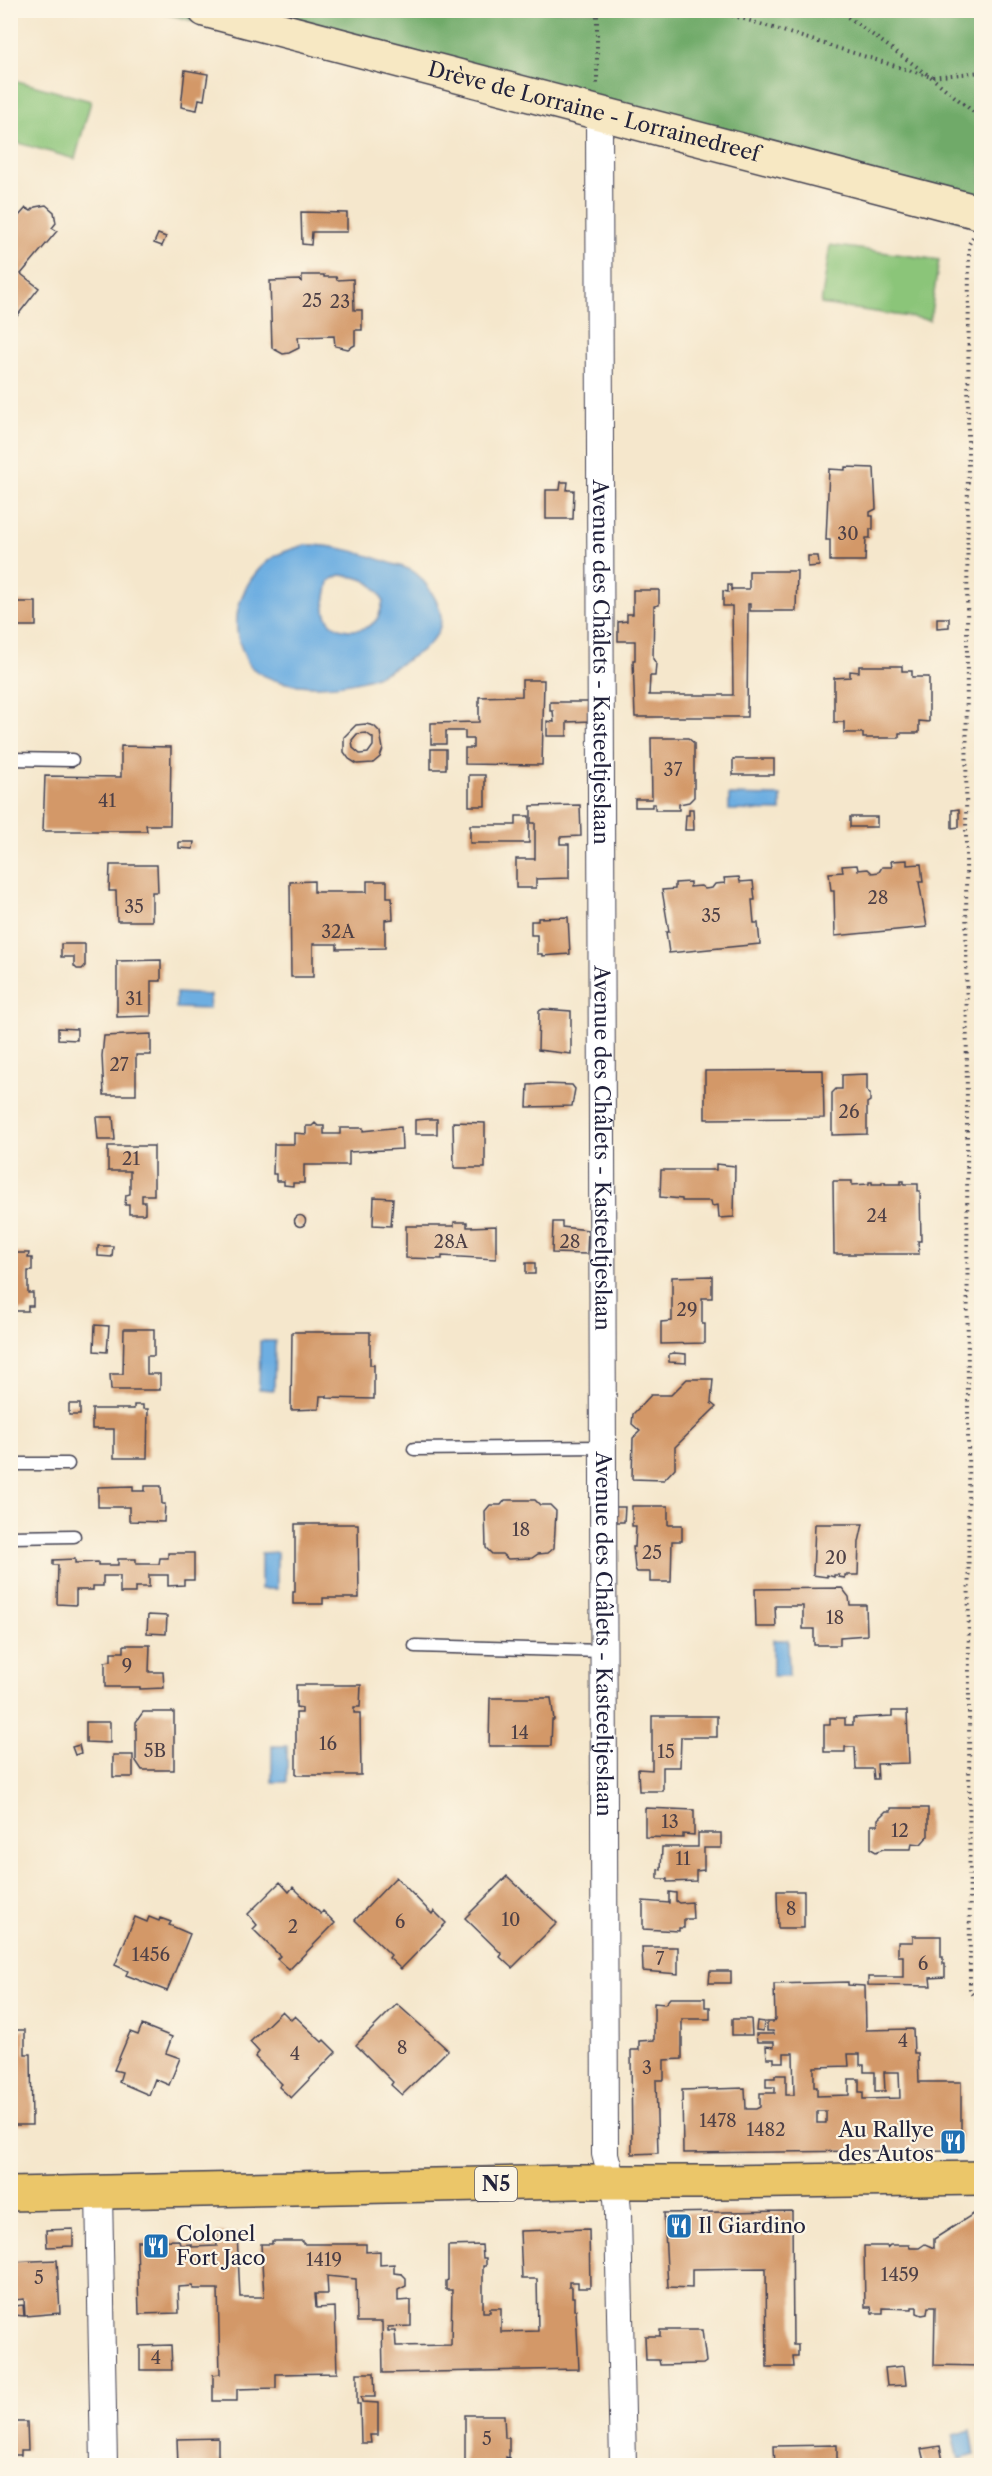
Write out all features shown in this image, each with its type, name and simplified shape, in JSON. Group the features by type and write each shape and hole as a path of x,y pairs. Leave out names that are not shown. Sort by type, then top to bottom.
{"main road":[{"name":"Drève de Lorraine - Lorrainedreef","path":"205,10 981,213"},
{"name":"N5","path":"10,2194 612,2182 981,2178"}],"street":[{"name":"Avenue des Châlets - Kasteeltjeslaan","path":"599,113 601,1447 605,2154 618,2212 622,2466"},
{"path":"99,2192 105,2466"}],"lane":[{"path":"10,759 72,760"},
{"path":"414,1449 601,1447"},
{"path":"10,1464 68,1464"},
{"path":"10,1537 74,1536"},
{"path":"415,1646 603,1651"}],"path":[{"path":"597,10 599,113"},
{"path":"716,10 931,77 981,72"},
{"path":"838,10 931,77 981,119"},
{"path":"969,244 966,868 970,1992 981,2004"}],"green space":[{"path":"155,11 981,11 981,226"},
{"path":"10,79 91,101 75,159 11,141"},
{"path":"830,245 939,260 930,320 821,304"}],"water":[{"path":"305,545 350,550 410,569 428,587 440,610 440,625 434,638 422,650 393,668 361,681 321,686 301,685 265,676 251,667 245,658 238,634 238,608 242,596 248,584 265,564 278,554","holes":["340,575 371,584 383,601 377,619 364,628 356,630 347,630 332,624 325,609 329,581"]},
{"path":"729,795 781,796 781,811 729,810"},
{"path":"176,993 210,995 209,1009 176,1008"},
{"path":"260,1341 275,1341 274,1390 259,1389"},
{"path":"277,1552 277,1589 261,1589 261,1553"},
{"path":"773,1640 788,1640 789,1676 773,1676"},
{"path":"272,1746 287,1746 287,1782 272,1782"},
{"path":"971,2430 975,2455 959,2459 953,2435"}],"building":[{"path":"185,70 208,74 204,100 199,99 197,110 181,107"},
{"path":"46,205 54,212 56,223 52,228 57,231 21,274 39,288 10,325 10,226 26,208 31,211 35,207"},
{"path":"301,212 347,213 347,232 312,232 311,245 302,244"},
{"path":"158,234 166,237 162,246 154,243"},
{"path":"302,275 324,275 324,277 336,277 337,280 353,279 354,310 362,310 362,330 355,330 355,345 348,349 335,346 334,336 298,337 299,348 289,353 283,354 272,348 270,281 300,280 302,282"},
{"path":"845,467 874,468 876,509 870,512 870,516 873,516 873,529 870,529 870,538 866,538 865,561 830,561 830,540 826,540 829,469 845,470"},
{"path":"561,482 568,482 567,490 574,490 573,519 546,519 546,490 560,490"},
{"path":"808,556 818,556 819,566 808,567"},
{"path":"749,571 797,571 796,611 750,611 750,604 748,604 747,717 635,717 633,660 635,660 635,641 618,641 618,622 627,621 627,614 633,614 633,590 659,590 659,605 654,606 655,676 650,676 649,695 733,695 732,606 723,606 723,591 728,592 728,585 731,585 731,591 732,589 749,589"},
{"path":"10,602 36,602 36,626 10,626"},
{"path":"937,618 949,618 949,627 937,628"},
{"path":"859,666 902,666 902,671 912,671 912,677 929,677 929,722 919,721 919,733 899,733 899,738 863,738 863,733 844,733 844,722 834,722 834,678 850,677 850,671 859,672"},
{"path":"522,680 544,680 542,765 465,764 465,748 473,748 473,739 465,739 465,731 446,731 446,744 431,744 431,723 479,722 479,697 522,696"},
{"path":"550,702 590,702 591,721 567,722 567,736 547,736 547,721 554,722"},
{"path":"356,725 374,726 380,732 383,749 380,757 373,763 357,764 344,752 344,737","holes":["366,733 373,738 373,746 368,753 360,754 353,748 352,740 357,734"]},
{"path":"651,738 688,738 694,743 694,797 689,802 679,804 679,810 655,810 655,804 652,804 652,807 635,807 635,799 652,799"},
{"path":"121,746 171,747 170,825 146,825 147,831 43,831 45,776 121,777"},
{"path":"431,749 446,749 446,769 431,769"},
{"path":"733,759 774,759 774,775 733,775"},
{"path":"469,775 485,775 485,806 469,806"},
{"path":"580,805 581,836 560,837 560,844 569,844 569,878 536,879 536,888 516,888 516,859 535,859 535,823 531,823 531,806"},
{"path":"689,809 693,809 694,830 685,830 686,815 689,815"},
{"path":"959,809 959,827 952,828 952,810"},
{"path":"516,816 529,816 529,843 470,843 470,825 516,825"},
{"path":"850,817 877,817 877,827 850,827"},
{"path":"179,842 194,842 193,849 179,848"},
{"path":"907,860 907,865 921,864 923,882 919,882 927,927 835,936 834,891 831,891 829,873 843,872 842,866 857,865 858,870 868,869 872,873 879,872 882,867 892,867 891,861"},
{"path":"110,865 157,865 158,892 152,892 152,921 117,921 116,891 109,891"},
{"path":"739,877 740,882 753,881 754,923 758,923 760,944 669,953 666,932 669,932 662,890 675,889 675,883 690,882 690,887 712,888 715,884 725,883 724,878"},
{"path":"314,881 314,892 367,892 367,881 387,881 387,897 392,897 393,919 385,920 385,948 337,949 337,944 313,944 313,977 291,977 290,882"},
{"path":"568,917 570,954 542,956 542,954 537,954 537,935 531,935 531,921 538,921 538,918"},
{"path":"61,944 85,944 85,966 82,969 74,966 74,957 61,957"},
{"path":"161,960 161,981 151,981 151,1016 117,1017 117,961"},
{"path":"543,1009 571,1011 571,1054 538,1050 539,1011"},
{"path":"58,1028 77,1029 77,1040 58,1039"},
{"path":"151,1034 151,1055 136,1055 136,1095 104,1095 102,1056 104,1036"},
{"path":"823,1070 824,1118 705,1119 705,1071"},
{"path":"867,1074 867,1091 870,1094 870,1101 867,1103 867,1134 832,1135 832,1093 836,1089 842,1089 842,1075"},
{"path":"528,1085 572,1085 575,1089 572,1106 527,1107"},
{"path":"96,1117 113,1117 115,1140 98,1140"},
{"path":"437,1119 437,1134 415,1134 415,1120"},
{"path":"453,1122 485,1123 485,1168 454,1168"},
{"path":"315,1123 318,1126 324,1126 324,1134 340,1134 340,1128 363,1128 363,1131 401,1127 402,1149 349,1152 349,1165 304,1165 304,1183 293,1183 293,1186 284,1185 284,1181 276,1181 276,1174 273,1174 274,1144 294,1144 294,1133 306,1134 306,1126 312,1126"},
{"path":"108,1146 154,1146 154,1195 142,1195 142,1202 145,1202 145,1213 129,1214 129,1205 125,1205 126,1195 130,1194 130,1171 108,1171"},
{"path":"716,1164 735,1166 734,1217 719,1218 718,1205 712,1206 711,1201 682,1201 682,1199 660,1197 661,1170 716,1170"},
{"path":"833,1181 852,1181 852,1185 869,1184 869,1182 872,1184 885,1182 885,1184 901,1184 901,1181 904,1181 904,1184 918,1184 921,1241 918,1241 919,1254 834,1254"},
{"path":"374,1197 393,1198 391,1226 373,1225"},
{"path":"300,1215 306,1221 300,1227 294,1221"},
{"path":"454,1222 467,1222 467,1227 496,1226 496,1259 442,1256 442,1259 406,1258 406,1226 454,1226"},
{"path":"553,1222 562,1222 562,1227 588,1230 587,1254 552,1253"},
{"path":"98,1246 113,1246 112,1257 98,1256"},
{"path":"10,1253 29,1253 28,1258 32,1258 32,1271 28,1271 28,1293 33,1293 33,1306 28,1306 28,1311 10,1311"},
{"path":"526,1263 535,1263 535,1274 526,1274"},
{"path":"712,1276 712,1298 702,1298 705,1343 661,1344 661,1322 672,1321 672,1277"},
{"path":"95,1325 109,1326 107,1352 94,1351"},
{"path":"124,1329 154,1329 154,1356 147,1356 147,1374 160,1374 160,1390 111,1390 110,1374 123,1374"},
{"path":"292,1332 370,1332 370,1365 374,1365 374,1399 320,1396 319,1409 291,1410"},
{"path":"669,1354 686,1354 686,1363 669,1362"},
{"path":"687,1379 713,1379 711,1403 716,1407 675,1447 675,1468 664,1480 632,1479 633,1438 640,1431 632,1424 633,1414 651,1395 671,1395"},
{"path":"69,1404 80,1404 80,1415 69,1415"},
{"path":"134,1405 143,1405 143,1409 148,1409 147,1458 114,1458 114,1429 92,1429 92,1409 134,1409"},
{"path":"133,1486 133,1491 145,1491 145,1486 161,1486 162,1504 165,1504 164,1522 129,1521 129,1507 98,1507 98,1487"},
{"path":"505,1500 535,1500 540,1505 550,1505 556,1511 554,1548 548,1553 538,1554 532,1558 508,1559 502,1554 492,1554 486,1548 485,1511 490,1505 501,1505"},
{"path":"632,1506 668,1506 668,1525 682,1525 682,1541 672,1541 671,1582 650,1582 650,1572 637,1572 635,1569 633,1547 635,1547 636,1526 632,1526"},
{"path":"614,1507 625,1507 624,1522 614,1522"},
{"path":"295,1524 358,1524 359,1598 323,1598 323,1604 293,1604"},
{"path":"815,1524 863,1524 859,1542 858,1575 845,1575 845,1578 839,1575 834,1575 834,1577 827,1575 827,1577 813,1575"},
{"path":"168,1553 194,1553 194,1580 184,1580 184,1585 168,1586 168,1575 149,1575 149,1587 135,1587 135,1593 120,1593 120,1576 103,1576 103,1586 93,1586 93,1590 76,1590 76,1605 57,1604 58,1565 53,1565 53,1560 75,1559 75,1563 98,1562 98,1565 118,1565 118,1559 136,1559 136,1564 159,1564 160,1558 168,1558"},
{"path":"842,1588 849,1597 850,1605 866,1605 867,1635 840,1637 840,1645 814,1645 814,1629 803,1629 803,1606 775,1606 776,1627 756,1627 755,1589"},
{"path":"148,1615 167,1616 166,1634 147,1633"},
{"path":"124,1645 150,1645 149,1672 163,1672 164,1688 105,1687 105,1662 111,1661 111,1652 124,1652"},
{"path":"296,1685 361,1685 360,1707 354,1707 354,1713 360,1713 361,1775 296,1775 296,1713 302,1713 302,1708 296,1707"},
{"path":"490,1698 551,1698 554,1720 552,1720 551,1746 489,1746"},
{"path":"892,1711 907,1711 909,1763 877,1764 878,1779 874,1779 873,1769 856,1769 855,1747 845,1747 845,1752 824,1752 824,1725 830,1725 830,1718 845,1718 845,1725 853,1725 853,1718 892,1716"},
{"path":"143,1712 174,1712 174,1770 142,1770 136,1761 136,1722"},
{"path":"652,1716 717,1716 717,1737 681,1737 680,1767 663,1767 663,1791 639,1791 638,1769 652,1770"},
{"path":"86,1722 110,1722 110,1743 86,1742"},
{"path":"79,1745 81,1753 75,1755 72,1747"},
{"path":"113,1755 133,1755 133,1777 113,1777"},
{"path":"645,1808 694,1810 694,1835 683,1834 683,1838 645,1837"},
{"path":"891,1808 928,1808 928,1836 921,1844 912,1843 911,1849 883,1849 876,1852 871,1849 871,1825 878,1825 878,1819 886,1811 891,1811"},
{"path":"698,1833 721,1833 721,1848 704,1848 704,1870 696,1871 696,1881 667,1882 667,1879 658,1879 658,1869 661,1870 662,1847 698,1847"},
{"path":"507,1876 557,1923 512,1968 500,1957 502,1954 465,1918"},
{"path":"396,1877 432,1914 434,1911 446,1923 401,1969 389,1958 391,1955 355,1920"},
{"path":"280,1882 289,1892 293,1887 321,1914 323,1911 335,1923 289,1970 277,1959 280,1956 253,1929 257,1925 248,1914"},
{"path":"777,1891 804,1891 804,1928 778,1928"},
{"path":"669,1892 676,1893 676,1901 679,1903 692,1902 693,1919 684,1919 684,1928 679,1928 679,1931 643,1929 643,1901 669,1903"},
{"path":"135,1917 147,1922 149,1917 159,1921 160,1918 171,1922 169,1925 190,1934 167,1991 126,1975 128,1971 115,1965"},
{"path":"913,1936 941,1936 941,1957 945,1964 945,1977 930,1978 931,1986 868,1985 868,1977 903,1977 903,1956 898,1956 898,1942 913,1942"},
{"path":"642,1947 678,1947 678,1974 643,1971"},
{"path":"710,1971 731,1971 731,1983 709,1983"},
{"path":"848,1982 848,1985 865,1986 866,2030 913,2029 914,2053 918,2053 919,2082 961,2082 961,2144 957,2150 683,2153 682,2090 745,2088 746,2109 756,2109 760,2107 760,2093 775,2093 775,2087 766,2087 766,2078 786,2075 786,2095 794,2095 793,2053 784,2053 784,2062 774,2062 774,2058 767,2058 766,2046 774,2047 774,2042 757,2042 756,2034 774,2034 773,2031 767,2031 767,2022 773,2022 775,2019 774,1984","holes":["848,2054 860,2054 860,2065 864,2065 864,2072 875,2072 875,2091 885,2091 884,2072 899,2072 900,2098 863,2099 863,2092 859,2092 859,2079 849,2079 849,2095 817,2096 817,2087 814,2087 814,2067 849,2066","817,2111 826,2111 826,2123 817,2123"]},
{"path":"670,1998 705,1998 705,2007 710,2007 710,2019 682,2019 682,2059 664,2060 664,2080 656,2080 658,2153 632,2154 631,2050 639,2050 639,2041 654,2040 654,2003 665,2004"},
{"path":"397,2004 448,2050 402,2095 391,2085 393,2082 356,2045"},
{"path":"282,2011 291,2020 295,2016 336,2052 291,2098 279,2087 282,2084 255,2057 259,2052 250,2042"},
{"path":"732,2019 751,2019 752,2035 732,2035"},
{"path":"757,2021 764,2022 763,2031 756,2030"},
{"path":"142,2025 172,2037 166,2053 180,2058 169,2085 155,2079 149,2095 119,2082 122,2072 114,2070 130,2032 138,2035"},
{"path":"10,2030 25,2030 25,2054 31,2054 32,2125 10,2125"},
{"path":"981,2209 981,2366 934,2365 935,2307 928,2307 927,2314 922,2315 917,2313 917,2307 912,2307 912,2309 883,2308 883,2313 872,2313 871,2307 865,2307 864,2246 888,2246 887,2248 890,2245 909,2245 910,2248 919,2248 925,2244 934,2248 934,2239"},
{"path":"792,2211 793,2345 798,2345 798,2356 793,2356 794,2367 767,2367 766,2268 692,2269 692,2288 668,2287 664,2213"},
{"path":"73,2229 73,2246 47,2247 46,2230"},
{"path":"589,2229 590,2288 578,2288 578,2282 569,2282 569,2287 572,2287 572,2297 574,2297 574,2310 576,2310 579,2369 383,2373 382,2322 357,2322 356,2279 327,2276 328,2294 315,2294 316,2308 335,2307 337,2373 276,2374 276,2388 237,2389 237,2401 213,2401 213,2375 220,2374 218,2289 178,2287 179,2313 139,2314 137,2241 179,2240 180,2245 191,2244 191,2247 217,2246 217,2233 237,2233 240,2297 264,2297 261,2244 272,2244 272,2241 303,2241 303,2244 366,2244 366,2252 380,2251 380,2265 394,2264 394,2273 402,2274 406,2278 406,2286 398,2290 398,2301 411,2300 411,2326 388,2327 388,2331 395,2331 396,2346 451,2345 452,2290 446,2290 448,2246 482,2245 483,2258 486,2258 486,2266 483,2266 483,2312 490,2312 490,2308 501,2308 501,2332 538,2331 537,2279 522,2279 520,2231"},
{"path":"57,2260 60,2313 25,2316 24,2299 14,2300 14,2295 10,2295 10,2262"},
{"path":"23,2305 24,2316 15,2315 15,2306"},
{"path":"660,2330 702,2330 706,2362 703,2364 660,2365 659,2360 646,2360 645,2336 660,2336"},
{"path":"171,2345 172,2370 140,2370 140,2346"},
{"path":"904,2366 906,2385 887,2386 885,2368"},
{"path":"357,2373 374,2373 375,2397 361,2397 362,2402 378,2403 378,2435 370,2435 371,2443 361,2443"},
{"path":"465,2415 504,2415 505,2438 509,2438 509,2458 506,2457 506,2466 465,2466"},
{"path":"10,2422 27,2422 28,2450 21,2450 21,2455 10,2455"},
{"path":"218,2438 218,2461 223,2460 223,2466 178,2466 177,2439"},
{"path":"837,2445 837,2466 775,2466 774,2446"},
{"path":"940,2446 944,2466 925,2466 921,2449"}],"place":[{"name":"Au Rallye des Autos","path":"953,2142"},
{"name":"Il Giardino","path":"679,2226"},
{"name":"Colonel Fort Jaco","path":"156,2246"}]}
